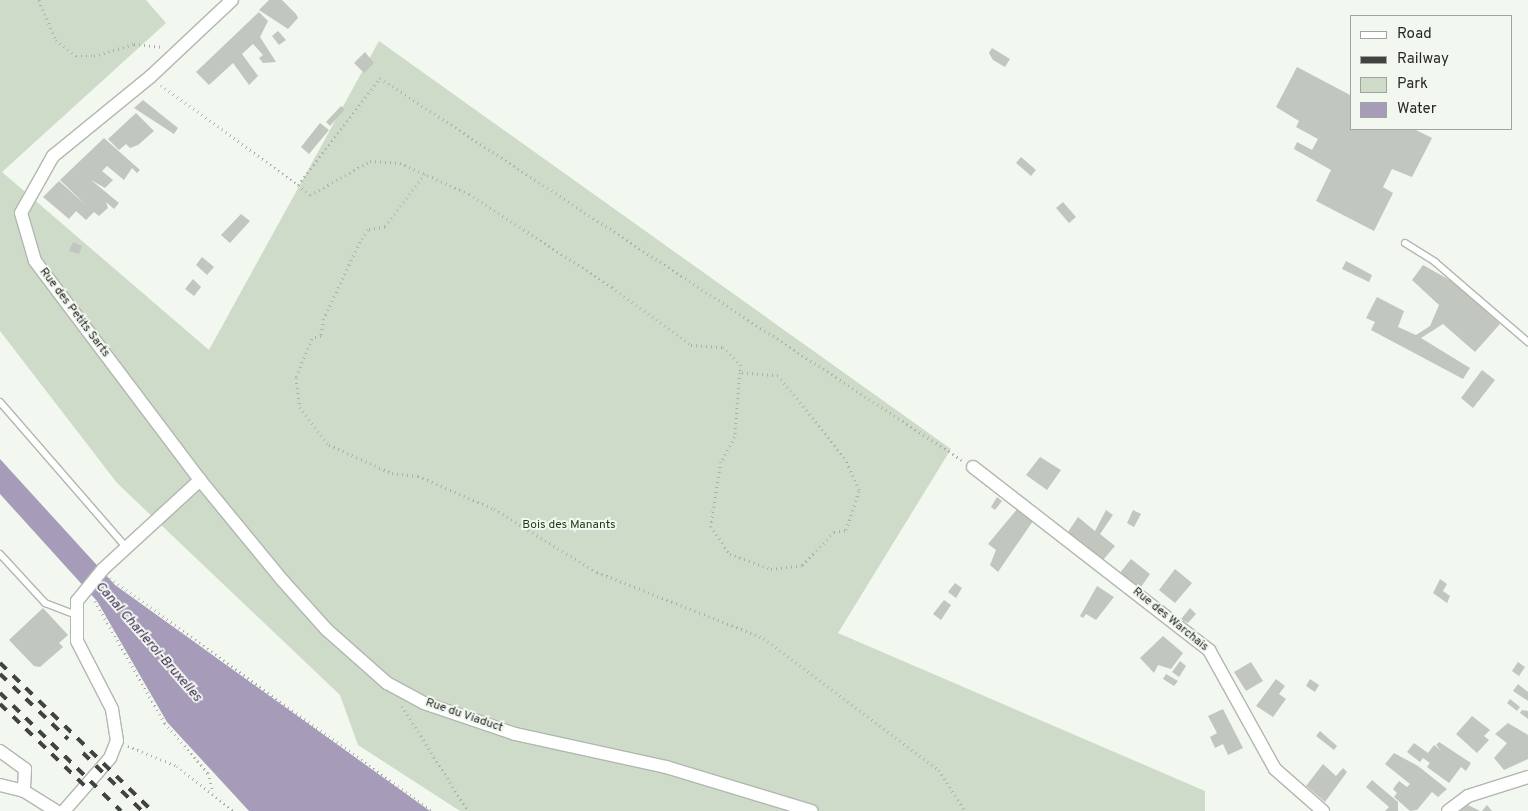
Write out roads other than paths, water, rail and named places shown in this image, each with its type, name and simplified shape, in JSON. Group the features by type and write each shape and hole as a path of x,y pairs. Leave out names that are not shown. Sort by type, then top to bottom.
{"street":[{"name":"Rue des Petits Sarts","path":"200,480 35,261 20,213 53,156 150,78 232,0"},
{"name":"Rue des Warchais","path":"973,467 1209,650 1275,769 1323,811"},
{"path":"64,811 110,758 117,741 112,710 77,641 73,614 83,589 200,480"},
{"name":"Rue du Viaduct","path":"200,480 327,630 387,683 424,703 515,734 666,768 812,811"},
{"path":"0,751 16,758 25,769 24,791"},
{"path":"1448,811 1468,796 1528,777"},
{"path":"0,785 24,791 56,811"}],"lane":[{"path":"1405,243 1435,262 1528,342"},
{"path":"0,402 127,548"},
{"path":"0,554 45,603 73,614"}],"water":[{"name":"Canal Charleroi-Bruxelles","path":"0,459 115,585 430,811 249,811 167,722 97,601 0,494"}],"railway":[{"path":"0,663 152,811"},
{"path":"0,674 68,739"},
{"path":"0,693 121,811"},
{"path":"0,704 86,787"},
{"path":"83,753 142,811"}],"park label":[{"name":"Bois des Manants","path":"569,526"}]}
